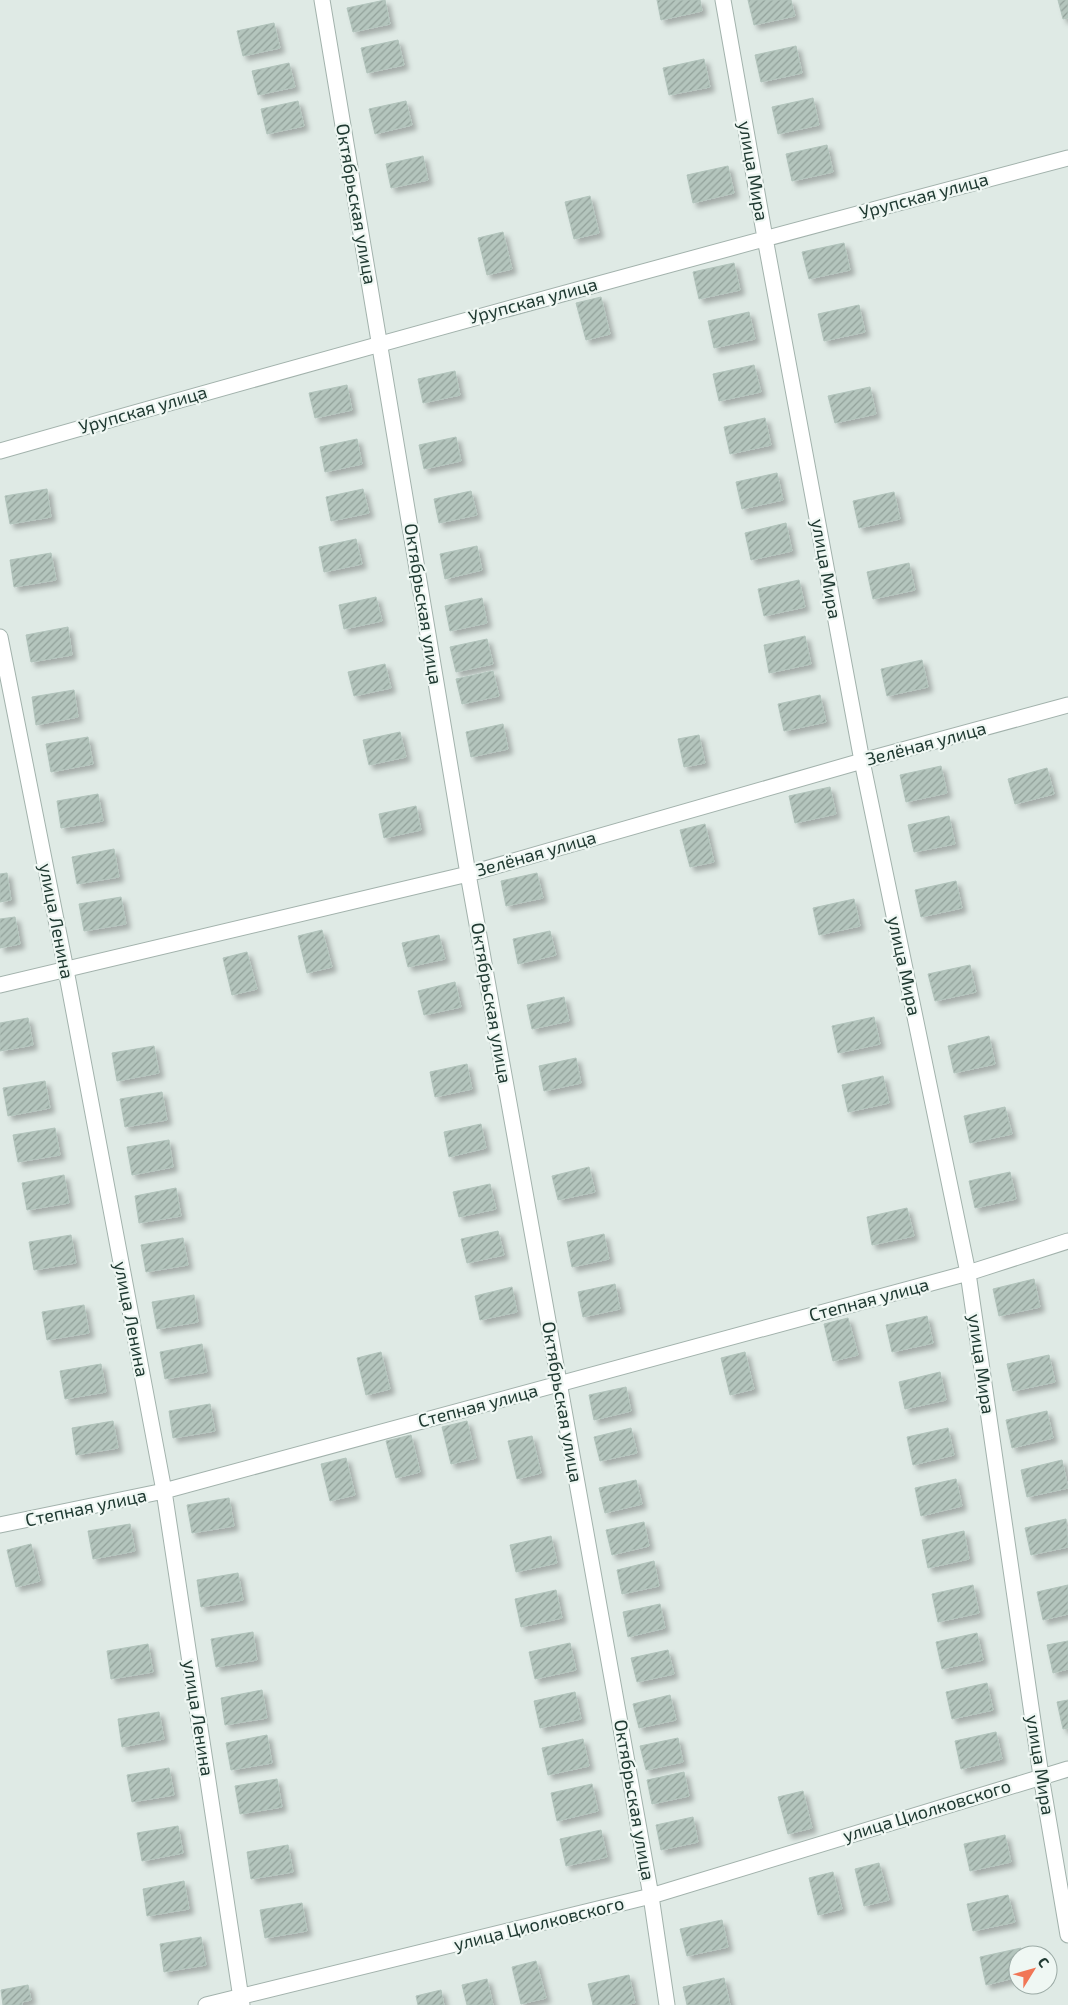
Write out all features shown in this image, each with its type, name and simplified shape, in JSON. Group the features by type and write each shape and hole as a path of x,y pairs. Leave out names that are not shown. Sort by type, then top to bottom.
{"street":[{"name":"Октябрьская улица","path":"322,0 468,874 651,1896 667,2005"},
{"name":"улица Мира","path":"723,0 862,761 968,1273 1041,1776 1068,1935"},
{"name":"Урупская улица","path":"0,450 379,343 1068,158"},
{"name":"улица Ленина","path":"0,637 66,970 164,1491 241,2001"},
{"name":"Зелёная улица","path":"0,986 468,874 862,761 1068,705"},
{"name":"Степная улица","path":"0,1525 164,1491 968,1273 1068,1241"},
{"name":"улица Циолковского","path":"206,2005 241,2001 651,1896 1068,1768"}],"building":[{"path":"385,0 390,24 353,32 347,8"},
{"path":"657,0 700,0 702,11 661,20"},
{"path":"748,0 791,0 795,16 754,25"},
{"path":"1058,0 1068,0 1068,18 1063,19"},
{"path":"274,23 280,48 243,56 237,31"},
{"path":"398,40 404,65 367,73 361,48"},
{"path":"796,46 802,73 761,82 755,55"},
{"path":"704,59 710,87 669,95 663,68"},
{"path":"289,63 295,87 258,95 252,71"},
{"path":"813,98 819,125 778,134 772,107"},
{"path":"298,101 304,126 267,134 261,109"},
{"path":"406,101 412,125 375,134 369,109"},
{"path":"827,145 833,172 792,181 786,154"},
{"path":"423,156 428,180 391,188 386,164"},
{"path":"728,166 734,193 693,203 687,175"},
{"path":"590,196 599,233 574,239 565,202"},
{"path":"503,232 512,269 487,275 478,238"},
{"path":"844,243 850,270 809,279 802,252"},
{"path":"734,263 740,290 699,299 693,272"},
{"path":"601,297 610,334 586,340 576,303"},
{"path":"859,305 865,332 824,341 818,314"},
{"path":"749,312 755,339 714,348 708,321"},
{"path":"754,365 761,392 719,401 713,374"},
{"path":"455,371 460,395 423,403 418,379"},
{"path":"347,385 352,410 315,418 309,393"},
{"path":"870,387 876,414 835,423 828,396"},
{"path":"765,418 771,445 730,454 724,427"},
{"path":"456,437 461,461 424,469 419,445"},
{"path":"357,439 362,464 325,472 320,447"},
{"path":"777,473 783,500 742,509 736,482"},
{"path":"47,489 51,517 10,524 5,496"},
{"path":"363,489 369,513 331,521 326,497"},
{"path":"471,491 477,515 439,523 434,499"},
{"path":"894,492 900,519 859,528 853,501"},
{"path":"786,523 792,551 751,560 745,533"},
{"path":"356,539 362,564 324,572 319,547"},
{"path":"477,546 482,570 445,579 440,554"},
{"path":"51,553 56,580 14,587 10,560"},
{"path":"909,563 915,590 873,599 867,572"},
{"path":"799,580 805,607 764,616 758,589"},
{"path":"376,597 382,621 344,629 339,605"},
{"path":"482,598 487,623 450,631 445,606"},
{"path":"68,627 72,655 31,662 26,635"},
{"path":"805,636 811,664 769,673 764,645"},
{"path":"487,639 493,664 456,672 450,647"},
{"path":"922,660 928,687 887,696 881,669"},
{"path":"385,664 391,688 354,696 348,672"},
{"path":"493,671 499,696 462,704 456,679"},
{"path":"74,690 78,717 36,725 32,697"},
{"path":"820,695 826,722 784,731 778,704"},
{"path":"503,724 508,749 471,757 466,732"},
{"path":"400,732 406,757 369,765 363,740"},
{"path":"699,735 705,763 684,767 678,739"},
{"path":"88,737 93,764 51,772 46,744"},
{"path":"941,766 947,793 906,802 900,775"},
{"path":"1047,768 1054,794 1015,804 1008,779"},
{"path":"830,787 836,814 795,823 789,796"},
{"path":"98,794 103,821 61,828 57,801"},
{"path":"416,806 421,830 384,838 379,814"},
{"path":"949,816 955,844 914,852 908,825"},
{"path":"705,824 714,862 690,867 680,830"},
{"path":"114,849 119,877 77,884 72,857"},
{"path":"7,873 11,900 0,902 0,874"},
{"path":"537,873 543,898 506,906 501,881"},
{"path":"956,881 962,908 921,917 915,890"},
{"path":"121,897 126,924 84,931 79,904"},
{"path":"854,899 860,926 819,935 813,908"},
{"path":"15,917 20,944 0,948 0,919"},
{"path":"322,930 332,967 307,973 298,936"},
{"path":"550,931 556,955 518,964 513,939"},
{"path":"439,935 445,959 408,967 402,943"},
{"path":"247,952 257,989 232,995 223,958"},
{"path":"970,965 976,992 935,1001 928,974"},
{"path":"455,982 461,1007 424,1015 418,991"},
{"path":"564,997 569,1021 532,1029 527,1005"},
{"path":"874,1017 880,1044 838,1053 832,1026"},
{"path":"28,1018 33,1045 0,1051 0,1023"},
{"path":"989,1036 995,1064 954,1073 948,1046"},
{"path":"154,1046 159,1073 117,1081 112,1053"},
{"path":"576,1058 581,1083 544,1091 539,1066"},
{"path":"467,1064 472,1089 435,1097 430,1072"},
{"path":"883,1076 889,1103 848,1112 842,1085"},
{"path":"45,1081 50,1108 8,1116 3,1088"},
{"path":"162,1092 167,1120 125,1127 120,1099"},
{"path":"1005,1107 1012,1134 970,1143 964,1116"},
{"path":"481,1124 486,1148 449,1157 444,1132"},
{"path":"55,1128 60,1155 18,1162 13,1135"},
{"path":"169,1140 173,1167 132,1175 127,1147"},
{"path":"589,1167 595,1192 558,1200 552,1176"},
{"path":"1010,1172 1016,1199 975,1208 969,1181"},
{"path":"64,1175 69,1203 27,1210 22,1183"},
{"path":"490,1184 496,1209 459,1217 453,1192"},
{"path":"176,1188 181,1216 139,1223 135,1196"},
{"path":"907,1208 914,1236 872,1245 867,1217"},
{"path":"498,1231 504,1255 467,1263 461,1239"},
{"path":"604,1234 609,1259 572,1267 567,1242"},
{"path":"71,1235 76,1263 34,1270 29,1242"},
{"path":"183,1238 188,1265 146,1272 141,1245"},
{"path":"1034,1279 1040,1307 999,1316 993,1289"},
{"path":"615,1284 620,1309 583,1317 578,1292"},
{"path":"512,1287 517,1312 480,1320 475,1296"},
{"path":"194,1295 198,1322 157,1329 152,1302"},
{"path":"84,1305 89,1333 47,1340 42,1312"},
{"path":"927,1316 933,1343 892,1352 886,1325"},
{"path":"848,1318 858,1355 833,1361 824,1324"},
{"path":"202,1344 207,1372 165,1379 160,1352"},
{"path":"381,1352 390,1389 366,1395 357,1358"},
{"path":"745,1352 754,1389 730,1395 721,1358"},
{"path":"1049,1355 1055,1382 1013,1391 1007,1364"},
{"path":"101,1364 106,1392 65,1399 60,1371"},
{"path":"940,1372 946,1400 905,1409 899,1382"},
{"path":"626,1387 631,1411 594,1420 589,1395"},
{"path":"210,1404 215,1431 173,1438 169,1411"},
{"path":"1047,1411 1053,1438 1012,1448 1006,1420"},
{"path":"113,1421 118,1448 76,1455 72,1428"},
{"path":"467,1421 476,1458 451,1464 442,1427"},
{"path":"631,1428 637,1453 600,1461 594,1437"},
{"path":"948,1428 954,1455 913,1465 907,1437"},
{"path":"411,1435 420,1472 396,1478 386,1441"},
{"path":"532,1436 541,1473 517,1479 508,1441"},
{"path":"346,1458 355,1495 330,1501 321,1464"},
{"path":"1062,1460 1068,1488 1027,1497 1021,1470"},
{"path":"956,1479 962,1506 921,1516 915,1488"},
{"path":"636,1480 642,1504 605,1513 599,1488"},
{"path":"229,1498 234,1526 192,1533 187,1505"},
{"path":"1066,1519 1068,1547 1031,1555 1025,1528"},
{"path":"644,1522 649,1546 612,1555 606,1530"},
{"path":"130,1524 135,1551 93,1559 88,1531"},
{"path":"964,1531 969,1559 928,1568 922,1540"},
{"path":"551,1536 557,1563 516,1572 510,1545"},
{"path":"31,1544 40,1581 16,1587 7,1550"},
{"path":"654,1561 659,1586 622,1594 617,1570"},
{"path":"238,1573 243,1600 201,1607 197,1580"},
{"path":"973,1585 979,1613 938,1622 932,1594"},
{"path":"1068,1585 1068,1614 1043,1620 1037,1592"},
{"path":"556,1590 562,1618 521,1627 515,1599"},
{"path":"660,1604 665,1628 628,1637 623,1612"},
{"path":"253,1632 257,1660 216,1667 211,1639"},
{"path":"977,1633 983,1660 942,1669 936,1642"},
{"path":"1068,1641 1068,1669 1053,1673 1047,1645"},
{"path":"570,1643 576,1670 535,1679 529,1652"},
{"path":"148,1644 153,1672 111,1679 107,1651"},
{"path":"668,1650 674,1674 637,1682 631,1658"},
{"path":"987,1683 993,1710 952,1719 946,1692"},
{"path":"262,1690 267,1718 225,1725 221,1698"},
{"path":"575,1692 581,1719 540,1728 534,1701"},
{"path":"670,1695 676,1720 639,1728 633,1704"},
{"path":"1068,1700 1068,1728 1063,1729 1057,1702"},
{"path":"159,1712 164,1739 122,1747 118,1719"},
{"path":"996,1732 1002,1759 961,1769 955,1741"},
{"path":"267,1735 272,1763 231,1770 226,1743"},
{"path":"678,1738 683,1762 646,1770 640,1746"},
{"path":"583,1739 589,1766 548,1775 542,1748"},
{"path":"169,1768 174,1795 132,1802 127,1775"},
{"path":"684,1772 689,1796 652,1804 647,1780"},
{"path":"277,1779 282,1807 240,1814 235,1786"},
{"path":"592,1784 598,1811 557,1821 551,1793"},
{"path":"803,1791 812,1828 788,1834 778,1797"},
{"path":"693,1817 698,1842 661,1850 656,1825"},
{"path":"178,1826 183,1853 142,1861 137,1833"},
{"path":"601,1830 607,1857 566,1866 560,1839"},
{"path":"1005,1835 1011,1862 970,1871 964,1844"},
{"path":"288,1845 293,1872 251,1879 247,1852"},
{"path":"879,1863 889,1900 864,1906 855,1869"},
{"path":"833,1872 842,1909 818,1915 809,1878"},
{"path":"184,1881 189,1909 147,1916 143,1889"},
{"path":"1008,1895 1015,1922 973,1931 967,1904"},
{"path":"302,1903 307,1931 265,1938 260,1910"},
{"path":"722,1920 728,1947 687,1956 680,1929"},
{"path":"201,1937 206,1965 164,1972 160,1944"},
{"path":"1008,1951 1008,1980 986,1985 980,1957"},
{"path":"536,1961 546,1998 521,2004 512,1967"},
{"path":"629,1975 635,2003 593,2005 588,1984"},
{"path":"724,1978 730,2005 687,2005 683,1987"},
{"path":"487,1979 493,2005 467,2005 462,1985"},
{"path":"28,1985 31,2000 22,2002 22,2005 3,2005 1,1990"},
{"path":"441,1990 444,2005 418,2005 416,1996"}]}
